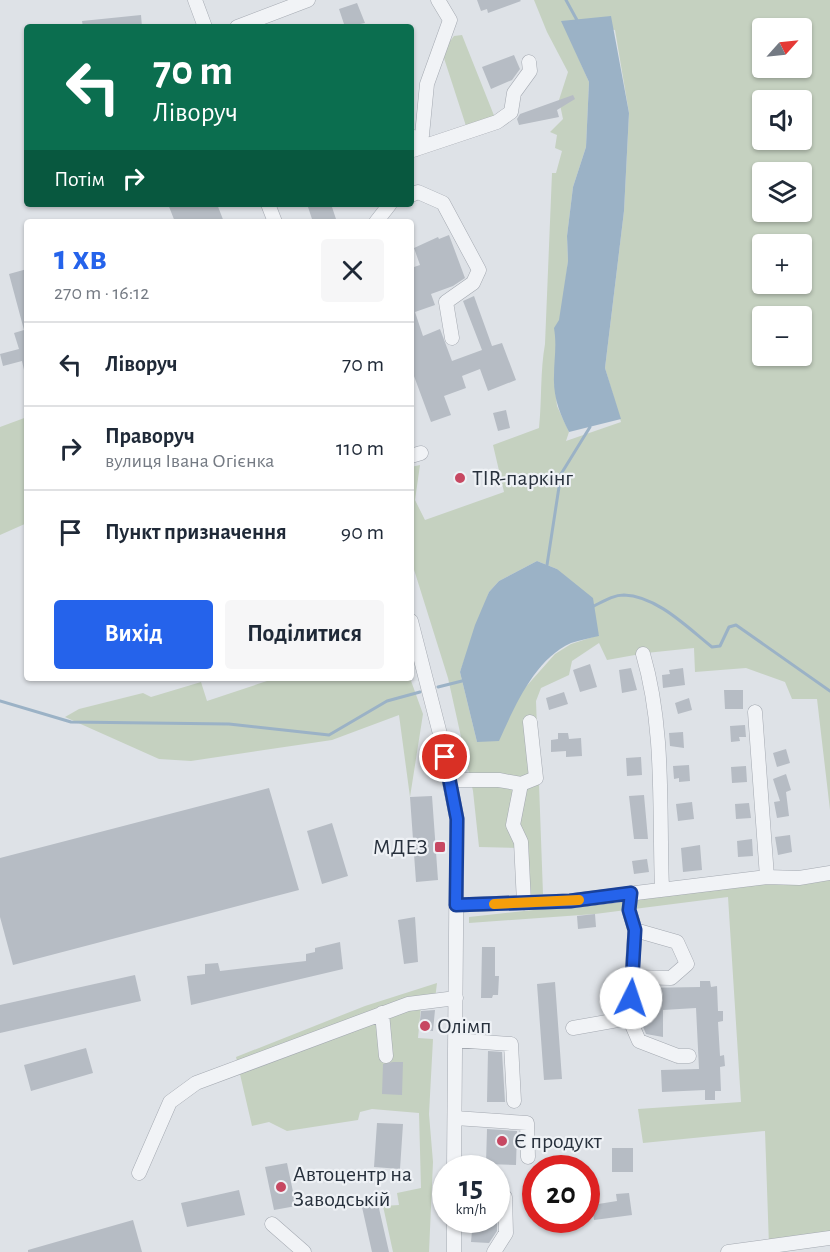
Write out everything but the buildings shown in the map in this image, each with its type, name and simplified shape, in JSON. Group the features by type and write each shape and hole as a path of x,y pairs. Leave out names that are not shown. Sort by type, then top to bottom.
{"street":[{"path":"195,0 204,24"},
{"path":"245,24 308,0"},
{"path":"414,148 422,135 427,84 450,20 438,0"},
{"path":"414,150 497,123 512,112 514,93 530,70 529,63"},
{"path":"414,194 418,192 443,203 479,270 472,283 446,302 452,338"},
{"path":"378,219 388,207"},
{"path":"414,634 457,819 454,1155"},
{"path":"643,654 652,683 656,721 662,889"},
{"path":"755,712 767,877"},
{"path":"449,780 499,780 521,784 536,778 530,722"},
{"path":"521,784 513,825 521,842 524,903"},
{"path":"456,905 570,901 767,877 799,878 830,873"},
{"path":"631,893 629,910 635,930 629,1018 639,1041 678,1056 689,1056"},
{"path":"633,977 671,978 687,964 677,942 635,930"},
{"path":"139,1173 170,1102 196,1083 408,1004 456,998"},
{"path":"382,1013 386,1056"},
{"path":"573,1028 629,1018"},
{"path":"455,1040 511,1044 514,1101"},
{"path":"455,1118 526,1123 528,1155"},
{"path":"272,1224 304,1252"},
{"path":"454,1233 454,1252"},
{"path":"494,1252 506,1233"},
{"path":"728,1252 830,1238"}],"green space":[{"path":"534,0 830,0 830,810 817,699 792,699 785,682 746,668 695,672 694,648 607,660 599,643 572,661 569,675 541,688 536,701 543,894 525,895 523,848 479,847 473,791 448,678 414,570 414,466 420,465 415,500 425,520 504,492 493,445 539,428 552,173 556,173 562,151 555,148 557,135 550,132 563,119 559,100 568,72 547,32","holes":["562,21 615,30 629,113 624,211 605,368 621,422 566,441 569,432 557,406 554,378 568,261 567,236 573,187 586,147 589,82","537,561 557,569 599,635 571,644 555,654 477,742 460,672 489,592 499,581"]},
{"path":"462,35 495,118 467,129 442,52 454,36"},
{"path":"24,418 24,524 0,535 0,427"},
{"path":"267,681 411,681 423,714 410,797 399,715 332,740 191,761 159,759 65,717 79,709 143,693 151,697 201,682 207,701"},
{"path":"830,873 830,1237 769,1246 765,1131 643,1143 638,1109 741,1102 728,897 595,914 469,923 469,917 719,890"},
{"path":"437,983 435,999 421,1006 418,1038 433,1039 429,1114 432,1155 429,1252 393,1252 383,1206 399,1205 397,1193 421,1188 419,1113 372,1109 360,1112 358,1120 287,1131 269,1122 252,1126 236,1057 365,1006"}],"water":[{"path":"611,16 629,113 624,211 605,368 621,419 569,432 556,398 554,328 559,320 568,261 567,236 573,187 586,147 589,82 561,21"},
{"path":"537,561 557,569 593,598 599,636 571,643 546,661 527,685 499,741 477,742 460,672 475,625 489,592 499,581"}],"waterway":[{"path":"566,0 578,22"},
{"path":"547,565 561,474 590,427 589,423"},
{"path":"594,606 620,595 648,601 671,614 712,647 720,646 729,627 736,625 830,691"},
{"path":"438,687 462,681"},
{"path":"0,701 71,722 229,724 329,735 387,701 420,692"}],"slow traffic":[{"path":"494,904 579,900"}],"place":[{"name":"TIR-паркінг","path":"460,478"},
{"name":"МДЕЗ","path":"440,847"},
{"name":"Олімп","path":"425,1026"},
{"name":"Є продукт","path":"502,1141"},
{"name":"Автоцентр на Заводській","path":"281,1187"}],"route":[{"path":"445,757 457,819 456,905 570,901 631,893 629,910 635,930 631,998"}]}
